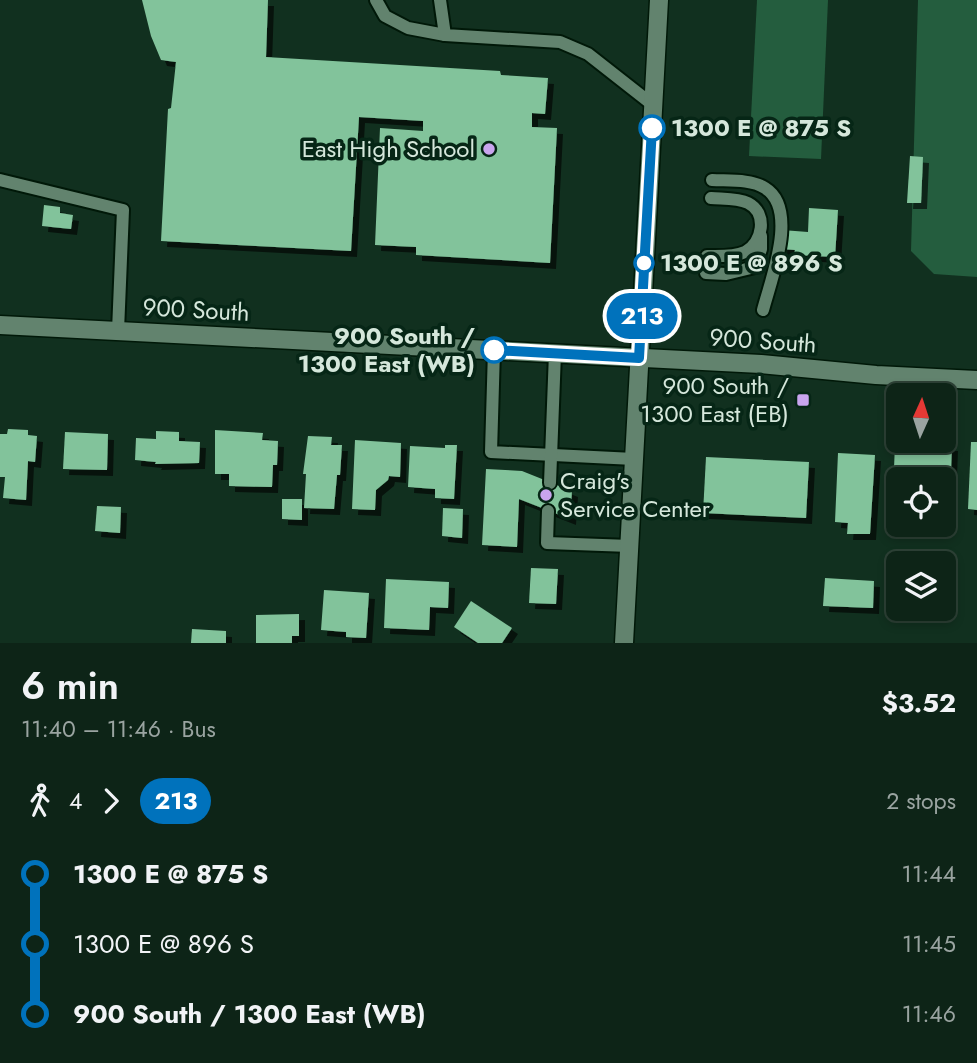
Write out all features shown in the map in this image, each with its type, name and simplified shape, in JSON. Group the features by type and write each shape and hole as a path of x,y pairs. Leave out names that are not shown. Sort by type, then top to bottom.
{"street":[{"path":"624,643 659,0"},
{"name":"900 South","path":"0,325 761,364 876,375 977,380"}],"lane":[{"path":"376,0 385,16 408,28 445,35 560,42 588,54 653,105"},
{"path":"440,0 445,35"},
{"path":"0,180 123,210 118,331"},
{"path":"712,180 746,182 764,187 776,198 782,212 778,261 763,310"},
{"path":"706,273 726,274 755,267 761,250 759,214 750,204 711,198"},
{"path":"707,256 745,252 757,243 761,228"},
{"path":"494,350 491,452 634,459"},
{"path":"550,483 555,354"},
{"path":"548,511 547,543 630,546"}],"green space":[{"path":"757,0 828,0 821,159 749,156"},
{"path":"918,0 977,0 977,277 934,274 911,251"}],"building":[{"name":"East High School","path":"142,0 268,0 266,57 500,71 501,75 548,78 545,114 532,113 532,127 557,128 550,263 416,255 416,247 375,245 380,128 423,131 423,121 359,117 351,251 161,241 168,109 171,108 176,62 161,60 151,36"},
{"path":"910,156 923,157 921,203 907,203"},
{"path":"44,205 60,207 60,213 73,215 71,229 42,226"},
{"path":"809,208 838,210 835,257 794,255 795,250 781,249 782,230 808,232"},
{"path":"8,429 28,430 28,435 37,436 35,462 28,461 26,500 3,498 5,477 0,477 0,434 7,434"},
{"path":"215,430 263,433 262,440 278,441 277,465 273,465 272,487 229,486 229,474 215,474"},
{"path":"156,431 179,432 179,441 200,442 199,463 155,464 156,462 135,460 136,438 156,439"},
{"path":"65,432 108,434 107,470 63,469"},
{"path":"308,436 332,437 331,445 342,445 334,509 304,508 306,474 303,474"},
{"path":"355,440 401,443 400,477 389,476 376,490 375,510 352,509"},
{"path":"971,442 977,442 977,510 968,509"},
{"path":"445,445 457,445 454,499 435,498 435,489 408,487 410,446 445,448"},
{"path":"838,453 875,455 870,534 847,534 848,523 835,522"},
{"path":"895,453 952,453 951,467 894,467"},
{"path":"706,457 809,462 806,518 703,513"},
{"path":"486,469 522,471 572,491 570,519 519,499 517,547 482,545"},
{"path":"282,499 302,499 302,520 282,519"},
{"path":"97,506 121,507 120,533 95,531"},
{"path":"443,508 463,509 462,538 442,536"},
{"path":"531,568 558,569 556,604 529,603"},
{"path":"825,578 874,581 873,608 823,606"},
{"path":"386,579 449,582 448,608 430,607 429,630 384,628"},
{"path":"324,590 369,593 366,638 346,637 346,632 321,630"},
{"path":"471,601 512,628 502,643 478,643 454,627"},
{"path":"299,614 299,636 292,636 292,643 256,643 256,615"},
{"path":"192,629 226,631 226,643 191,643"}],"bus line":[{"name":"213","path":"494,350 639,358 652,128"}],"place":[{"name":"1300 E @ 875 S","path":"652,128"},
{"name":"East High School","path":"489,149"},
{"name":"1300 E @ 896 S","path":"644,263"},
{"name":"900 South / 1300 East (WB)","path":"494,350"},
{"name":"900 South / 1300 East (EB)","path":"803,400"},
{"name":"Craig's Service Center","path":"546,495"}]}
